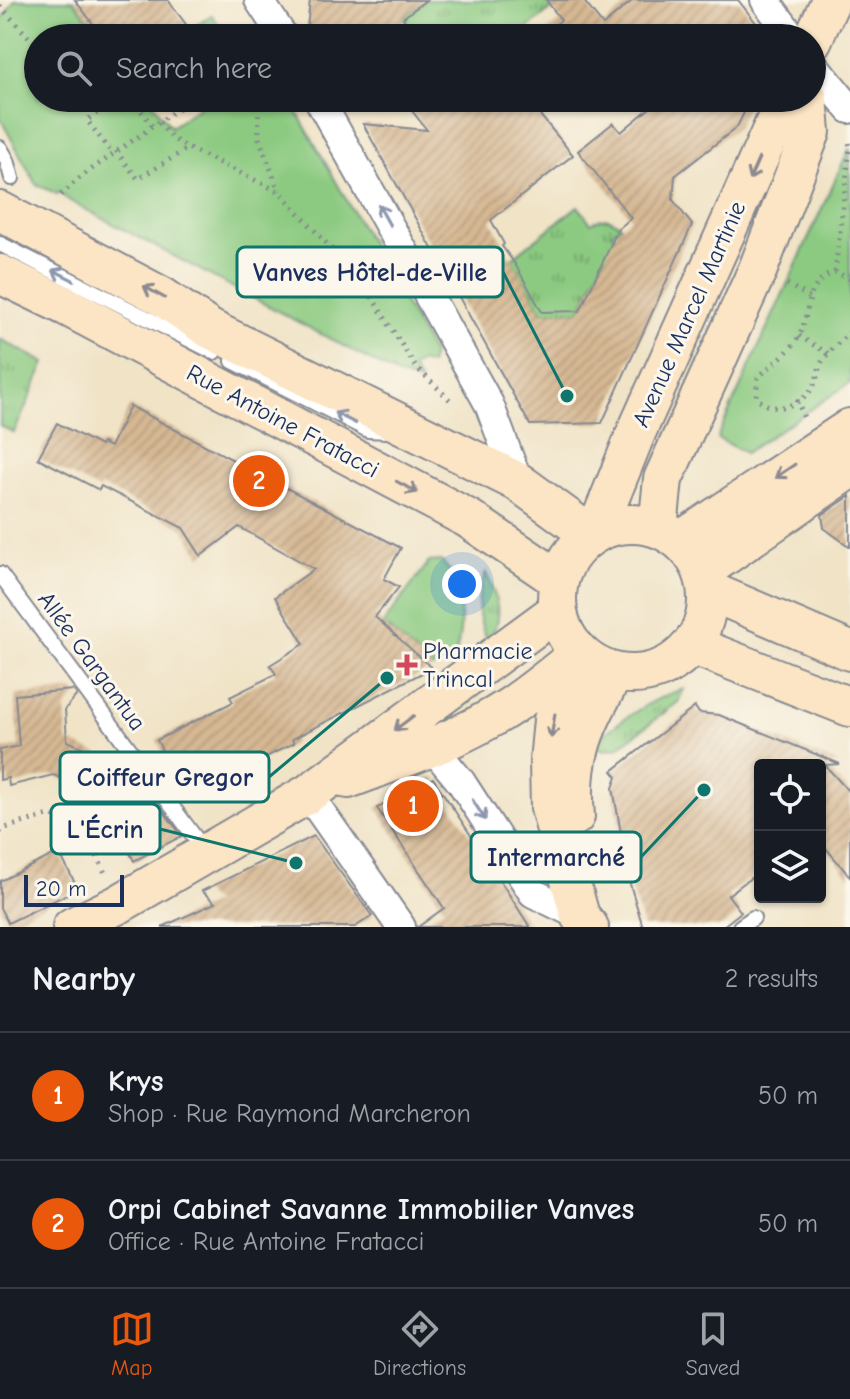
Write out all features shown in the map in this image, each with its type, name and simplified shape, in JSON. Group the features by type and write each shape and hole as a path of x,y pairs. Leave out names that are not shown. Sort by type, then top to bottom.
{"main road":[{"path":"820,24 831,0"},
{"name":"Avenue Marcel Martinie","path":"593,533 780,112"},
{"name":"Avenue Marcel Martinie","path":"669,534 663,479 758,269 811,132 809,112"},
{"name":"Rue Antoine Fratacci","path":"6,194 210,329 518,482 593,533"},
{"name":"Rue Antoine Fratacci","path":"0,274 469,519 558,596"},
{"path":"669,534 850,428"},
{"path":"705,581 850,469"},
{"path":"705,581 705,618 692,645 663,668 629,675 605,669 580,653 560,622 558,596 569,557 593,533 628,523 669,534 705,581 850,651"},
{"path":"72,927 119,904 308,794 558,596"},
{"path":"692,645 850,707"},
{"path":"308,794 433,748 513,705 580,653"},
{"path":"580,653 553,720 549,762 550,808 590,923"},
{"path":"590,923 578,850 573,792 577,754 587,721 615,672"}],"street":[{"path":"259,0 275,24"},
{"path":"765,0 783,24"},
{"path":"826,85 848,120"},
{"path":"326,112 489,404 518,482"},
{"path":"433,748 461,782 533,893 590,923"},
{"path":"308,794 401,927"}],"lane":[{"path":"0,148 7,160 6,194"},
{"name":"Rue Antoine Fratacci","path":"0,244 368,430 420,433"},
{"name":"Allée Gargantua","path":"0,574 206,852"},
{"path":"740,927 753,918"}],"path":[{"path":"0,6 24,32"},
{"path":"144,112 156,125 188,148 280,192"},
{"path":"61,195 82,176 174,112"},
{"path":"258,112 259,138 280,192 365,286 415,366 452,402"},
{"path":"97,113 87,120 138,179 188,148"},
{"path":"835,272 850,147 848,120"},
{"path":"850,279 835,272 822,277 809,297 799,336 785,354 758,378 756,396 766,407 775,410 797,400 814,386 823,361 850,332"},
{"path":"787,284 809,297"},
{"path":"799,336 829,354"},
{"path":"797,400 805,421"},
{"path":"0,832 49,815 84,828 119,904"}],"green space":[{"path":"15,0 73,0 92,24 24,24 24,112 160,112 171,127 192,112 297,112 433,354 430,365 421,362 412,368 420,382 400,376 68,200 59,192 57,194 36,184 0,118 0,22"},
{"path":"426,0 563,0 533,24 396,24"},
{"path":"212,15 219,24 198,24"},
{"path":"850,147 850,383 745,453 717,438"},
{"path":"578,206 591,223 608,219 623,228 612,233 617,240 610,255 605,257 580,311 542,312 511,259"},
{"path":"0,339 45,363 14,433 0,426"},
{"path":"441,561 449,570 458,592 460,631 456,654 432,668 383,624 429,562"},
{"path":"486,573 497,607 496,624 488,641 481,625 479,608 480,590"},
{"path":"684,689 678,702 619,747 606,750 591,746 634,712"}],"building":[{"path":"75,0 168,0 186,24 93,24"},
{"path":"310,0 426,0 403,18 408,24 307,24"},
{"path":"546,0 583,0 602,24 556,24 561,20"},
{"path":"633,0 738,0 757,24 604,24"},
{"path":"413,112 538,112 573,155 491,220 504,244 502,246 542,312 580,311 618,229 631,218 578,151 613,123 621,132 645,112 744,112 737,127 675,176 673,200 692,225 602,423 530,425 363,124 427,130"},
{"path":"130,406 401,548 384,579 399,587 375,617 432,668 185,798 157,740 233,702 230,697 276,674 270,665 304,644 275,597 314,569 239,527 201,556 183,528 38,458 57,423 100,446 102,443 110,447"},
{"path":"850,496 850,547 824,528 822,515"},
{"path":"73,690 77,695 65,709 67,741 111,759 98,792 53,775 9,786 8,778 0,780 0,750 19,746 15,695"},
{"path":"695,707 699,713 719,715 840,764 826,765 826,759 754,759 754,876 728,895 741,912 722,927 643,927 630,884 613,788 617,777 612,771"},
{"path":"826,766 850,793 850,877 826,848"},
{"path":"433,778 530,927 418,927 444,908 377,808"},
{"path":"157,803 182,836 134,861 115,824"},
{"path":"314,836 372,916 355,927 162,927 215,903 202,891"},
{"path":"59,852 78,889 8,923 0,908 0,881"}],"place":[{"name":"Vanves Hôtel-de-Ville","path":"567,396"},
{"name":"Orpi Cabinet Savanne Immobilier Vanves","path":"259,481"},
{"name":"Pharmacie Trincal","path":"407,665"},
{"name":"Coiffeur Gregor","path":"387,678"},
{"name":"Intermarché","path":"704,790"},
{"name":"Krys","path":"413,806"},
{"name":"L'Écrin","path":"296,863"}]}
